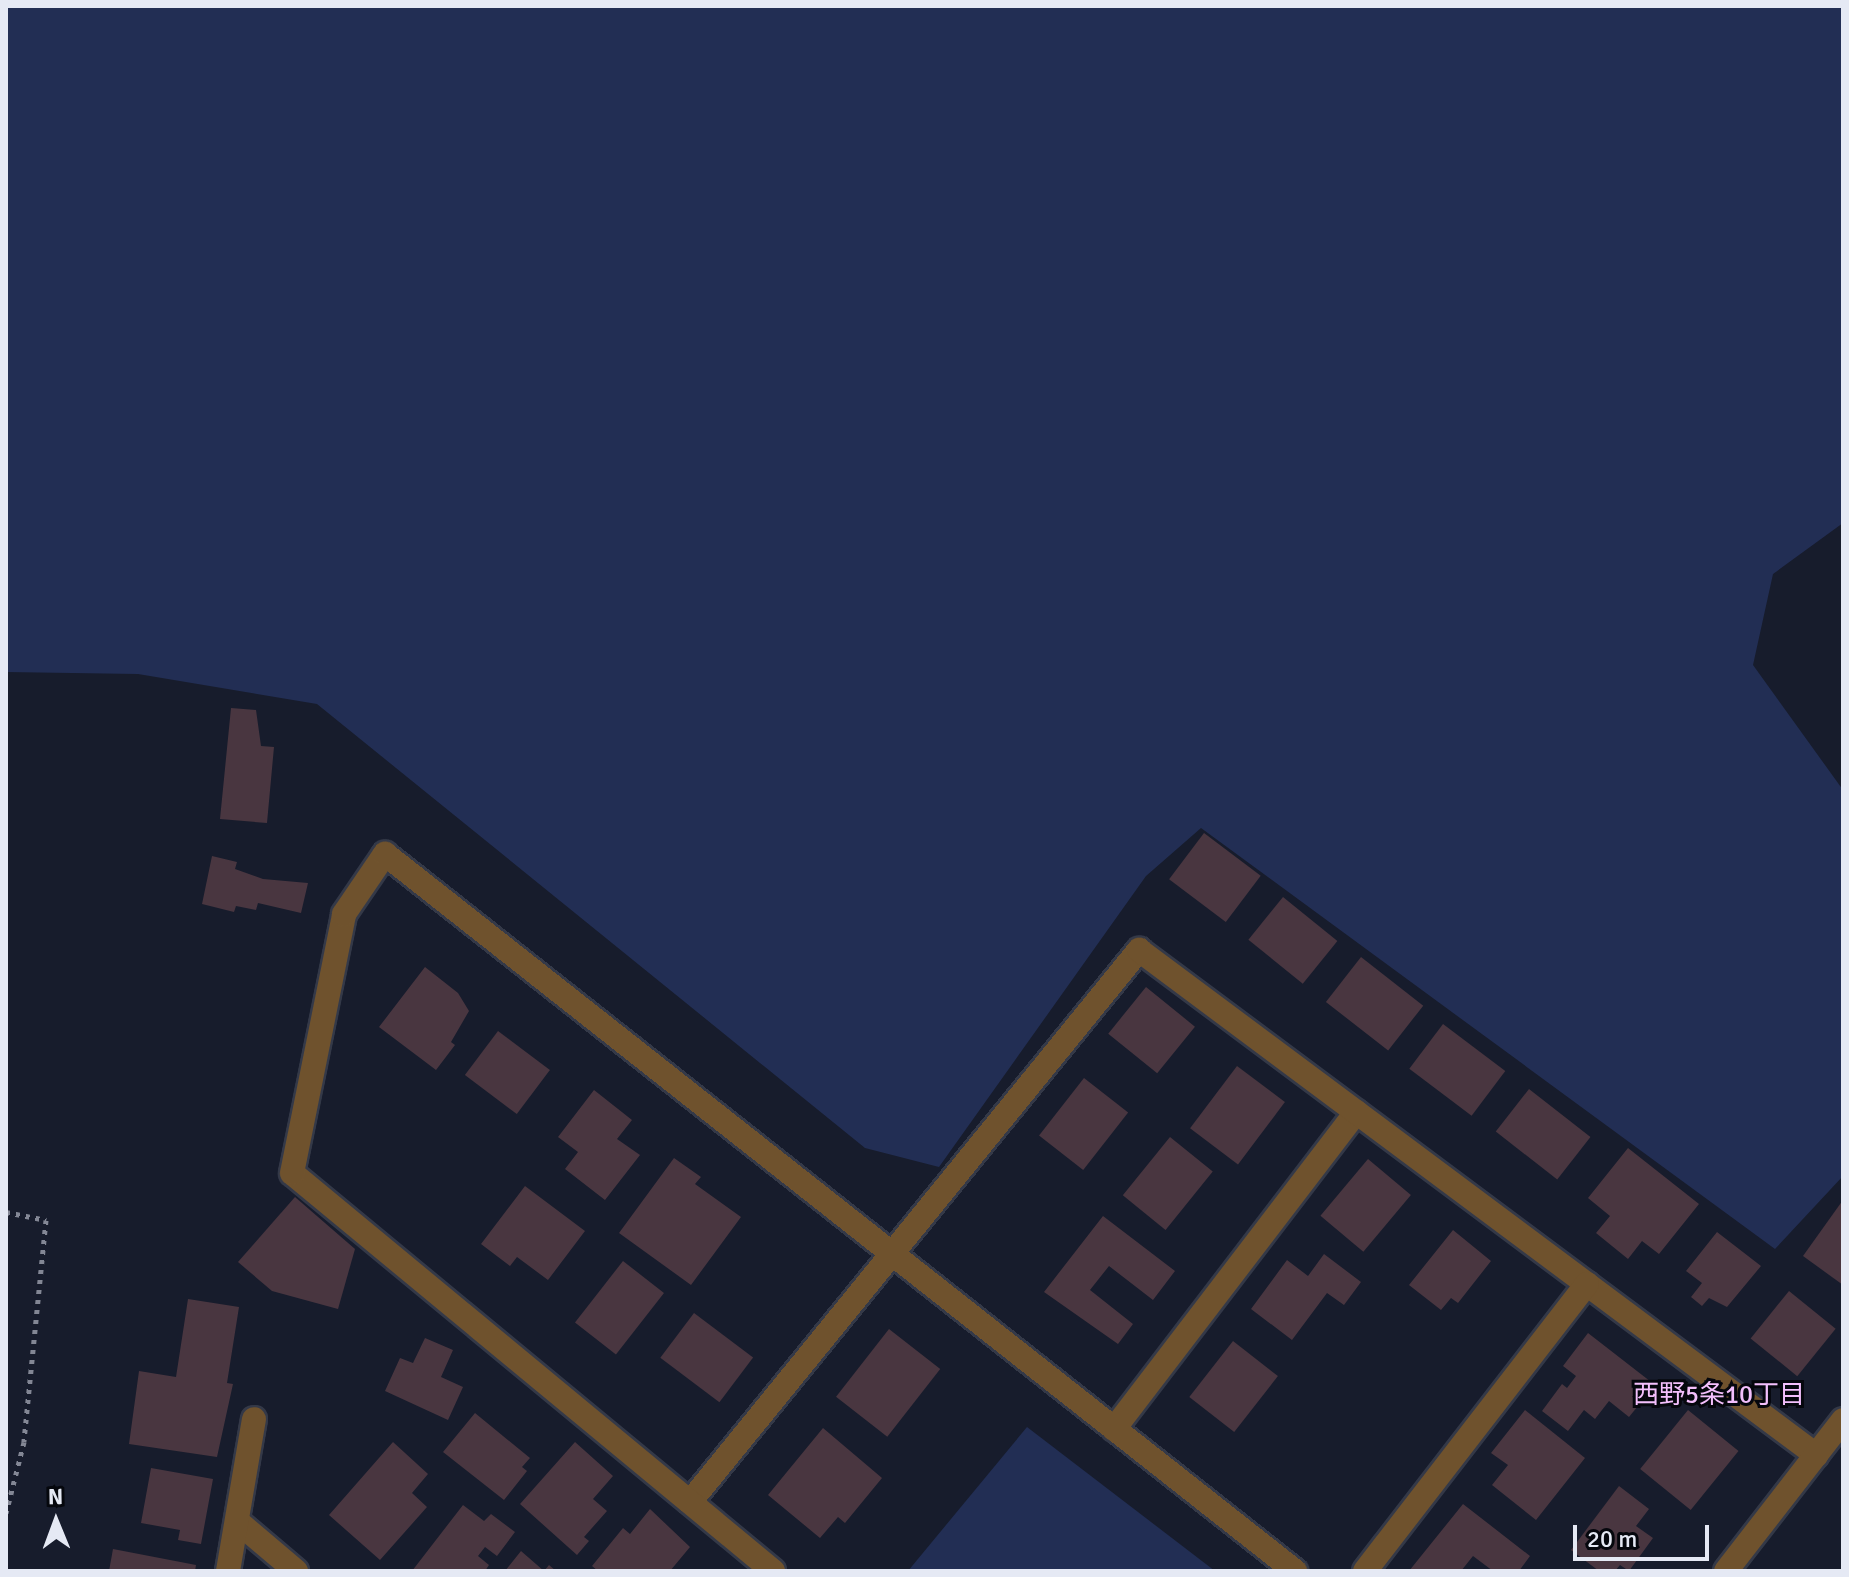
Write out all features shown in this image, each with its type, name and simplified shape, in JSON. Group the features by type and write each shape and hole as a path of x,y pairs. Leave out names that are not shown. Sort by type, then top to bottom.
{"street":[{"path":"773,1571 292,1173 344,914 385,854 1295,1571"},
{"path":"690,1502 1139,950 1816,1455"},
{"path":"1114,1429 1356,1112"},
{"path":"1365,1571 1587,1284"},
{"path":"228,1571 254,1419"},
{"path":"1726,1571 1843,1420"},
{"path":"238,1522 296,1571"}],"path":[{"path":"6,1212 46,1220 24,1442 6,1513"}],"shaded area":[{"path":"6,6 1843,6 1843,523 1773,574 1753,665 1843,790 1843,1176 1775,1249 1201,828 1146,876 939,1167 865,1148 317,704 138,674 6,672"},
{"path":"1027,1427 1215,1571 908,1571"}],"building":[{"path":"231,708 256,710 261,746 274,747 267,823 220,819"},
{"path":"1204,833 1261,876 1226,922 1169,879"},
{"path":"212,856 237,862 235,869 263,879 308,883 301,913 258,903 256,910 236,906 234,912 202,904"},
{"path":"1283,897 1337,941 1303,984 1248,940"},
{"path":"1361,957 1423,1006 1388,1051 1326,1002"},
{"path":"425,967 458,993 469,1011 451,1042 455,1045 436,1070 379,1027"},
{"path":"1146,987 1195,1027 1157,1073 1108,1034"},
{"path":"1443,1024 1505,1071 1472,1116 1409,1069"},
{"path":"498,1031 550,1070 517,1114 465,1075"},
{"path":"1237,1066 1285,1102 1238,1164 1190,1128"},
{"path":"1084,1078 1128,1112 1083,1170 1039,1136"},
{"path":"1529,1089 1590,1137 1557,1180 1496,1132"},
{"path":"594,1090 632,1120 617,1139 640,1155 605,1200 565,1169 578,1152 558,1137"},
{"path":"1170,1137 1213,1172 1166,1230 1123,1195"},
{"path":"1628,1148 1699,1204 1659,1254 1642,1241 1628,1259 1596,1233 1610,1216 1588,1198"},
{"path":"674,1158 701,1177 695,1184 741,1217 691,1285 619,1233"},
{"path":"1368,1159 1411,1195 1363,1252 1320,1216"},
{"path":"525,1186 585,1231 548,1280 517,1257 510,1266 481,1244"},
{"path":"295,1197 355,1249 338,1309 272,1291 238,1262"},
{"path":"1843,1200 1843,1285 1803,1256"},
{"path":"1103,1216 1175,1271 1153,1300 1109,1266 1090,1290 1133,1324 1118,1344 1044,1292"},
{"path":"1453,1230 1491,1261 1458,1303 1451,1298 1441,1310 1409,1285"},
{"path":"1717,1232 1761,1266 1727,1307 1709,1298 1702,1306 1691,1297 1702,1283 1686,1271"},
{"path":"1324,1254 1361,1282 1344,1305 1327,1293 1292,1340 1251,1309 1287,1260 1308,1276"},
{"path":"623,1261 664,1293 616,1354 575,1322"},
{"path":"1789,1291 1836,1329 1797,1376 1751,1338"},
{"path":"188,1299 239,1307 227,1383 233,1384 217,1457 129,1444 139,1371 176,1377"},
{"path":"694,1313 753,1358 719,1402 660,1358"},
{"path":"889,1329 940,1369 887,1437 836,1397"},
{"path":"1588,1333 1655,1385 1629,1417 1609,1401 1595,1419 1584,1410 1568,1431 1542,1411 1562,1384 1567,1388 1576,1376 1563,1366"},
{"path":"425,1338 453,1350 441,1377 463,1387 448,1420 385,1391 400,1358 413,1363"},
{"path":"1233,1341 1278,1376 1234,1432 1189,1397"},
{"path":"1525,1410 1585,1458 1536,1520 1492,1485 1508,1465 1491,1453"},
{"path":"1688,1410 1739,1451 1691,1510 1640,1469"},
{"path":"475,1413 530,1458 522,1467 527,1471 504,1500 443,1452"},
{"path":"823,1428 882,1478 845,1523 838,1517 820,1538 768,1495"},
{"path":"393,1442 428,1474 412,1493 427,1507 380,1560 329,1515"},
{"path":"575,1442 613,1476 593,1499 607,1511 584,1537 589,1541 577,1555 520,1504"},
{"path":"151,1468 213,1479 201,1544 178,1540 180,1530 141,1523"},
{"path":"1619,1486 1649,1509 1636,1526 1653,1538 1629,1571 1620,1565 1615,1571 1599,1571 1571,1550"},
{"path":"1463,1504 1530,1556 1519,1571 1493,1571 1473,1556 1461,1571 1409,1571"},
{"path":"463,1505 484,1521 491,1514 515,1532 497,1556 485,1547 478,1556 489,1565 485,1571 412,1571"},
{"path":"650,1509 690,1547 670,1571 598,1571 592,1566 623,1528 630,1534"},
{"path":"113,1549 196,1565 195,1571 109,1571"},
{"path":"521,1551 544,1571 505,1571"}],"district":[{"name":"西野5条10丁目","path":"1719,1396"}]}
